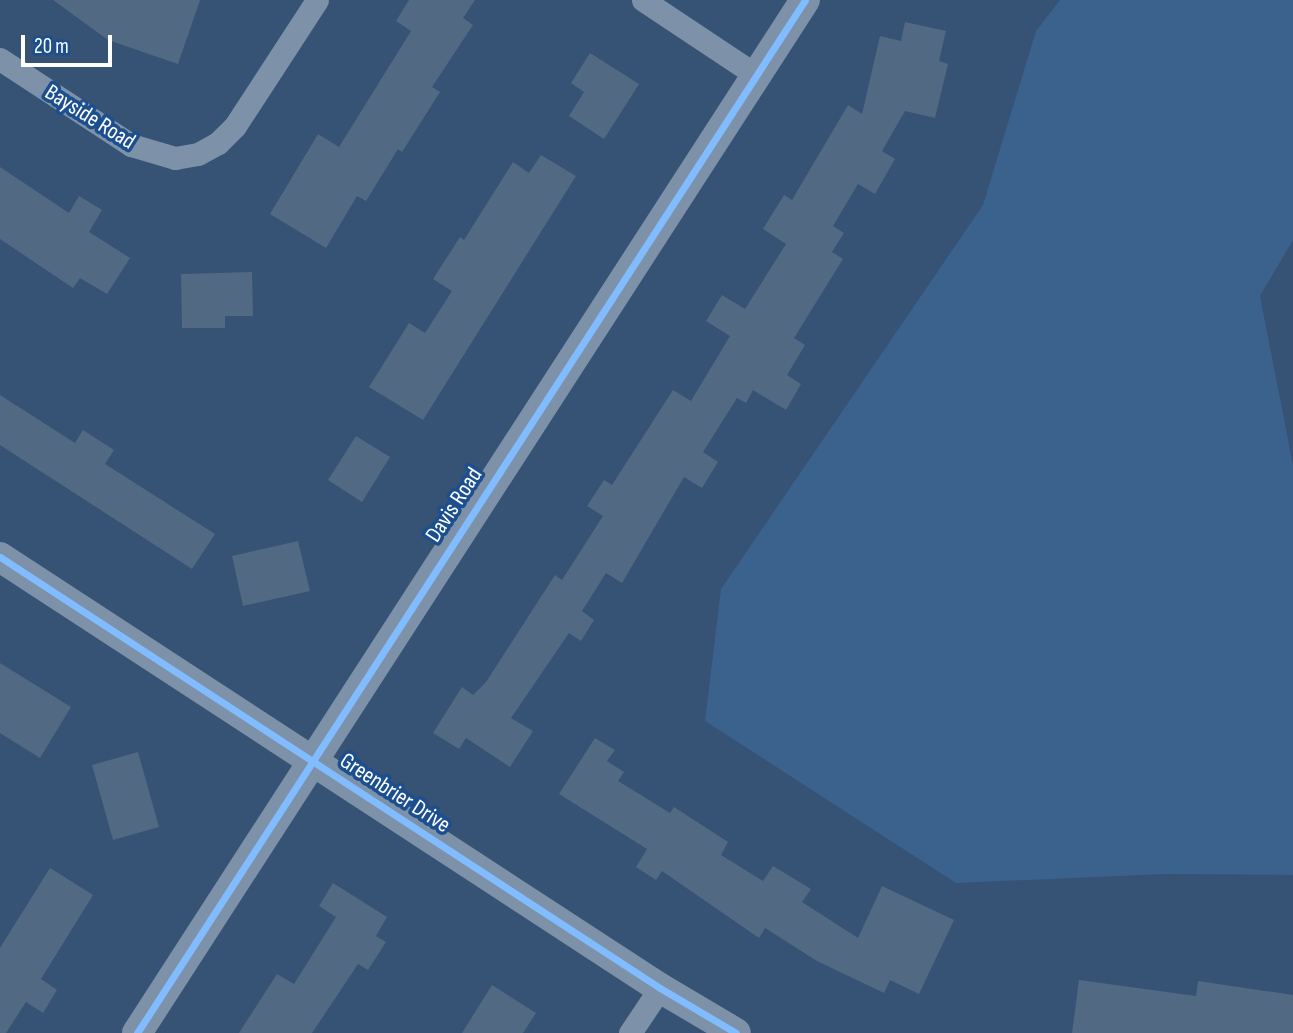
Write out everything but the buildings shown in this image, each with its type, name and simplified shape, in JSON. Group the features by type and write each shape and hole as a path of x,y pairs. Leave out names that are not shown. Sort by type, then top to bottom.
{"street":[{"name":"Bayside Road","path":"0,59 131,145 175,158 198,154 235,126 317,0"},
{"path":"643,0 757,75"},
{"name":"Davis Road","path":"137,1033 310,761 805,0"},
{"name":"Greenbrier Drive","path":"0,557 660,988 736,1033"},
{"path":"630,1033 660,988"}],"water":[{"path":"1060,0 1293,0 1293,240 1260,296 1293,465 1293,875 1165,874 956,883 705,721 721,589 983,205 1036,31"}],"cycle path":[{"path":"137,1033 805,0"},
{"path":"0,557 660,988 736,1033"}]}
